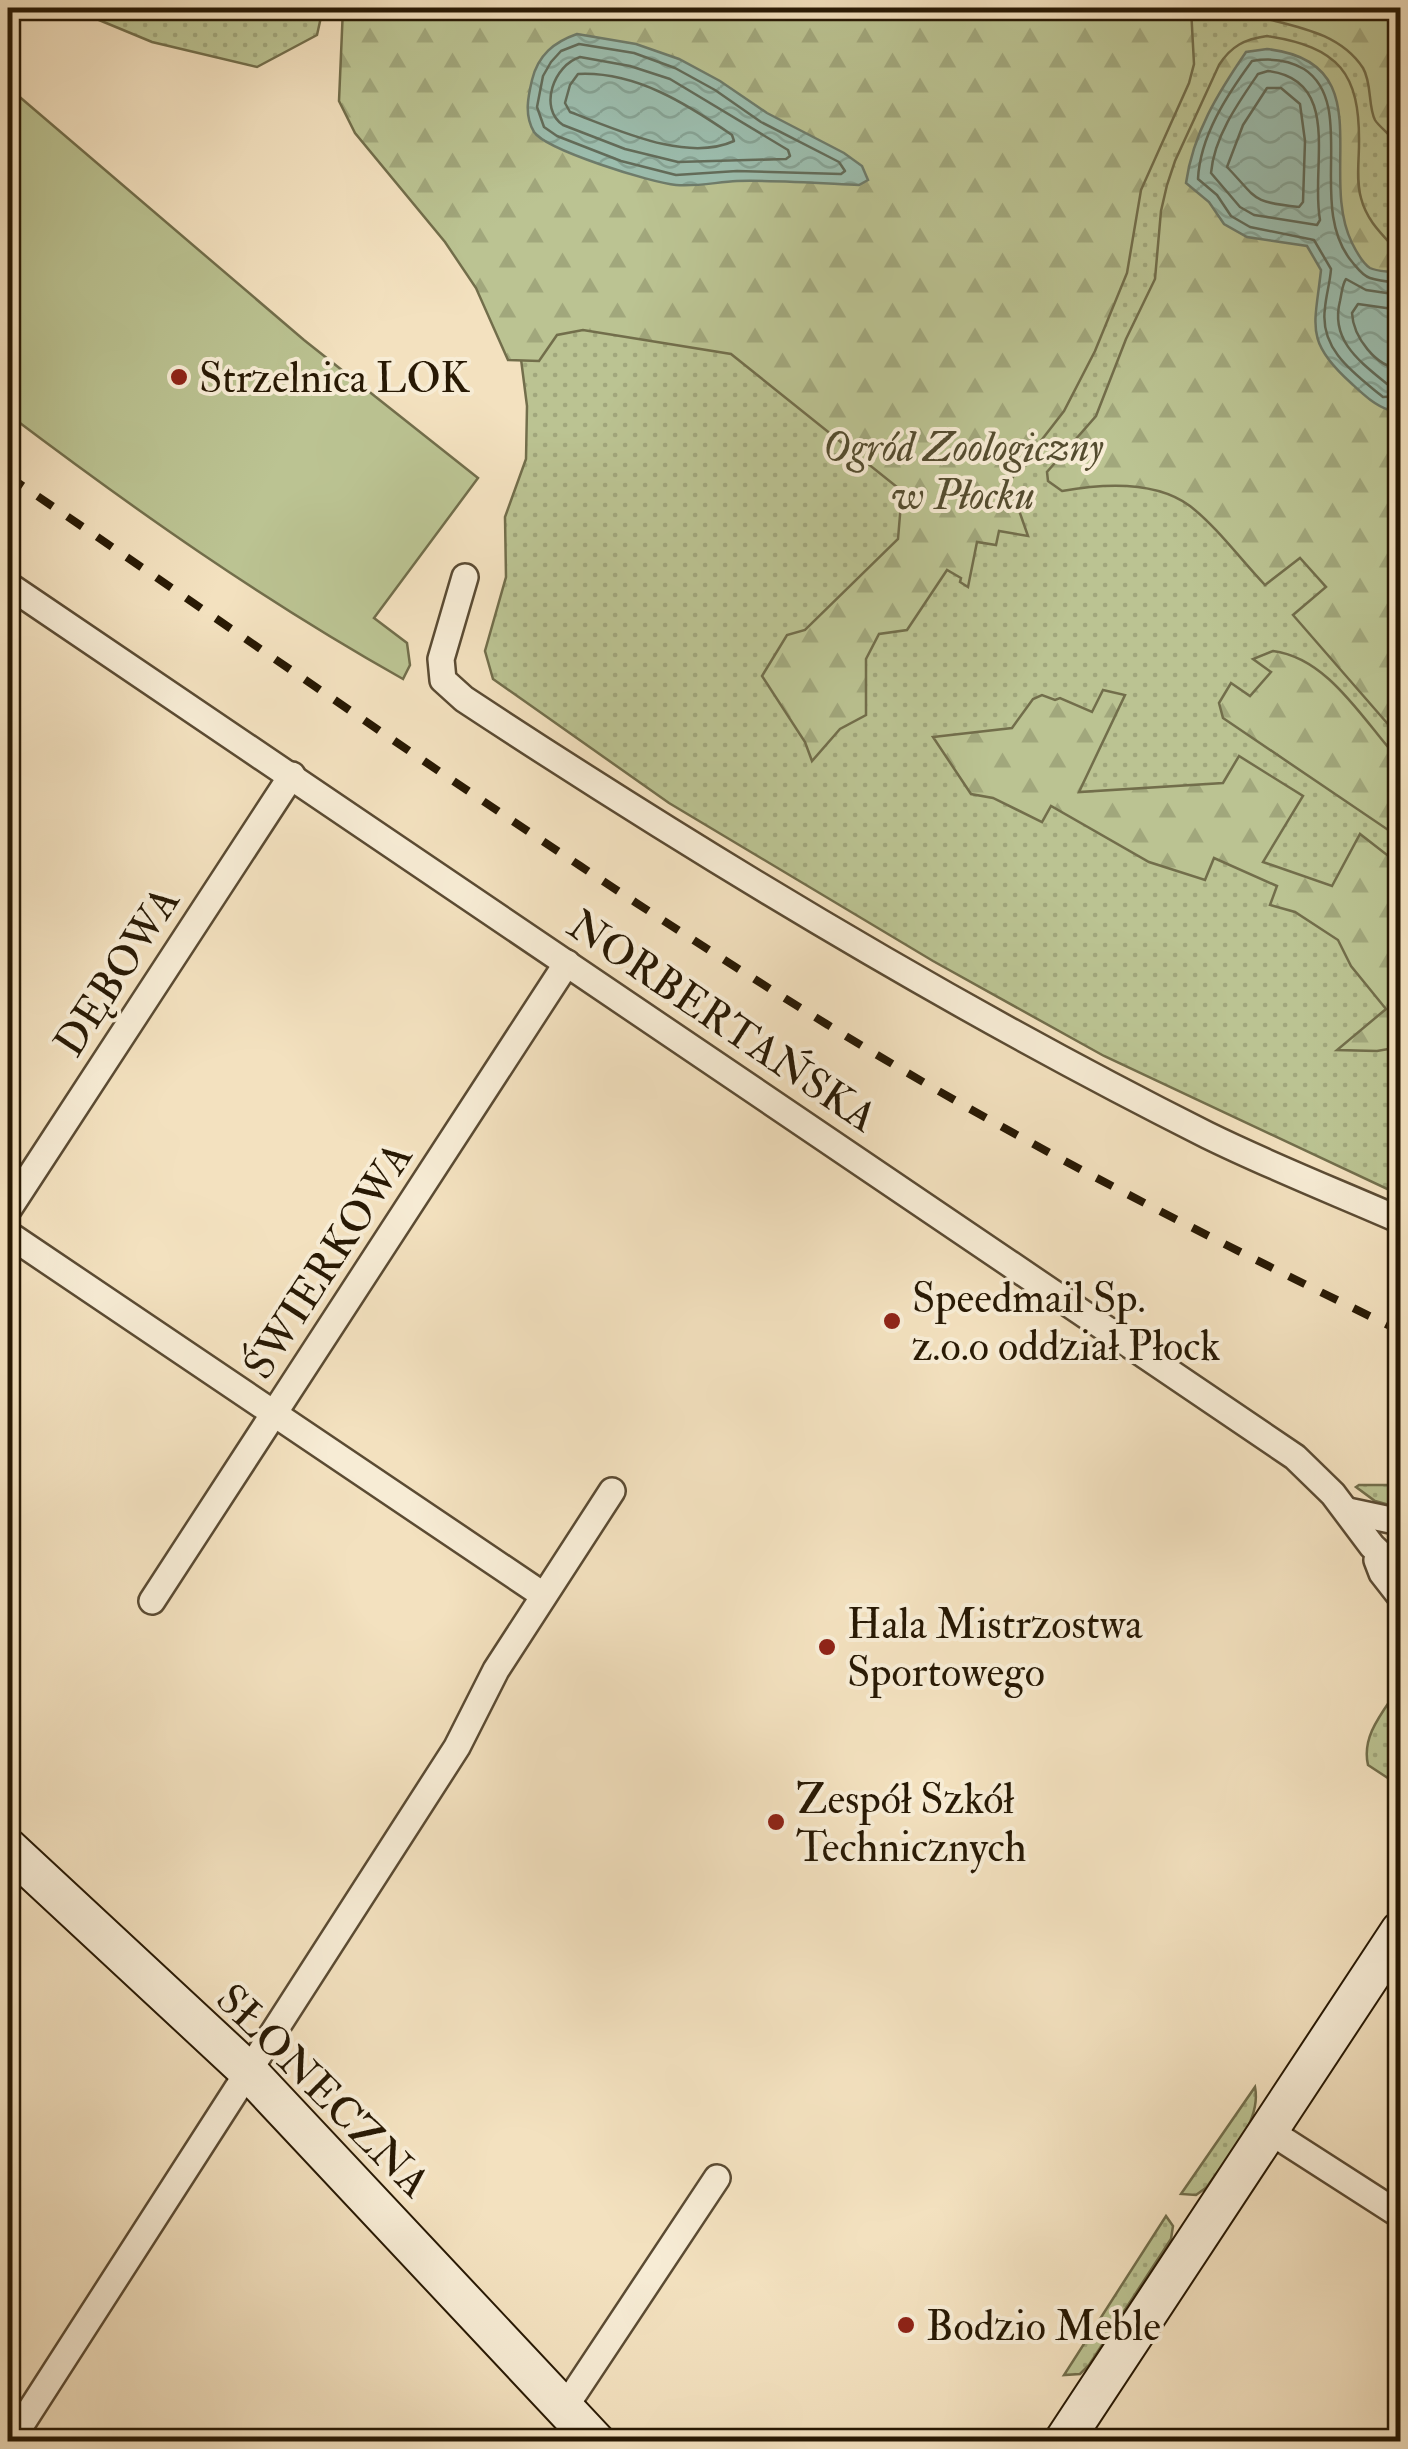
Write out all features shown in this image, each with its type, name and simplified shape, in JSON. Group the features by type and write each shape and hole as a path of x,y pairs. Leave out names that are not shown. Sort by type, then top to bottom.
{"street":[{"path":"464,578 441,659 443,680 464,699 918,982 1210,1136 1400,1220"},
{"name":"NORBERTAŃSKA","path":"8,585 1295,1457 1348,1511 1372,1546"},
{"name":"DĘBOWA","path":"8,1210 292,775"},
{"name":"ŚWIERKOWA","path":"152,1600 568,963"},
{"path":"8,1234 543,1594"},
{"path":"10,2442 457,1747 496,1670 612,1490"},
{"path":"1348,1511 1400,1522"},
{"path":"1372,1546 1400,1573"},
{"path":"1372,1546 1382,1573 1400,1596"},
{"name":"SŁONECZNA","path":"8,1848 247,2070 596,2442"},
{"path":"1062,2442 1400,1931"},
{"path":"1268,2130 1400,2215"},
{"path":"565,2407 717,2178"}],"green space":[{"path":"70,8 323,8 317,35 257,67 152,42"},
{"path":"343,8 1191,8 1194,64 1141,190 1127,273 1095,351 1064,411 1009,482 1028,536 999,531 996,545 977,542 968,587 947,570 907,630 879,634 866,659 866,715 840,729 812,761 805,742 762,676 787,635 805,630 898,539 902,491 731,354 583,330 557,335 539,361 508,360 476,288 445,242 355,133 339,101"},
{"name":"Ogród Zoologiczny w Płocku","path":"369,8 1341,8 1400,118 1400,1195 1104,1056 933,961 669,803 493,679 485,651 506,577 505,517 526,459 527,406 521,359"},
{"path":"1232,8 1400,8 1400,149 1375,120 1366,74 1351,54 1320,34"},
{"path":"1267,36 1292,41 1328,56 1349,82 1358,119 1361,198 1372,222 1400,254 1400,738 1293,615 1326,587 1300,558 1265,585 1210,524 1176,498 1128,486 1062,491 1048,481 1047,472 1096,416 1155,279 1167,185 1219,65 1239,44"},
{"name":"Strzelnica LOK","path":"8,87 304,340 478,478 374,618 407,643 410,665 403,679 201,553 8,414"},
{"path":"1273,651 1293,656 1328,679 1400,761 1400,838 1223,718 1219,703 1231,683 1250,696 1271,672 1253,659"},
{"path":"1103,690 1125,695 1079,792 1223,783 1239,756 1303,796 1263,862 1332,886 1360,834 1400,865 1400,1047 1337,1050 1386,1009 1351,966 1338,940 1295,912 1270,905 1277,886 1214,858 1205,880 1149,862 1051,806 1042,822 993,798 971,794 933,737 1012,728 1033,699 1042,695 1092,712"},
{"path":"1400,1485 1400,1508 1375,1501 1356,1487"},
{"path":"1400,1686 1400,1786 1368,1765 1367,1754 1375,1724"},
{"path":"1255,2087 1253,2114 1232,2152 1207,2187 1196,2195 1181,2194"},
{"path":"1166,2216 1173,2226 1171,2239 1089,2365 1080,2374 1064,2375"}],"water":[{"path":"577,34 636,44 679,59 767,113 844,153 862,166 868,180 859,185 752,181 676,185 624,172 558,148 534,132 528,113 529,93 543,57 554,45"},
{"path":"1267,49 1303,58 1324,75 1336,97 1343,215 1352,243 1370,268 1400,274 1400,404 1389,410 1351,383 1319,344 1315,319 1321,270 1307,246 1247,237 1224,224 1209,202 1186,183 1201,130 1226,83 1246,52"}],"railway":[{"path":"8,476 517,824 828,1025 1039,1147 1400,1331"}],"place":[{"name":"Strzelnica LOK","path":"179,377"},
{"name":"Speedmail Sp. z.o.o oddział Płock","path":"892,1321"},
{"name":"Hala Mistrzostwa Sportowego","path":"827,1647"},
{"name":"Zespół Szkół Technicznych","path":"776,1822"},
{"name":"Bodzio Meble","path":"906,2325"}]}
